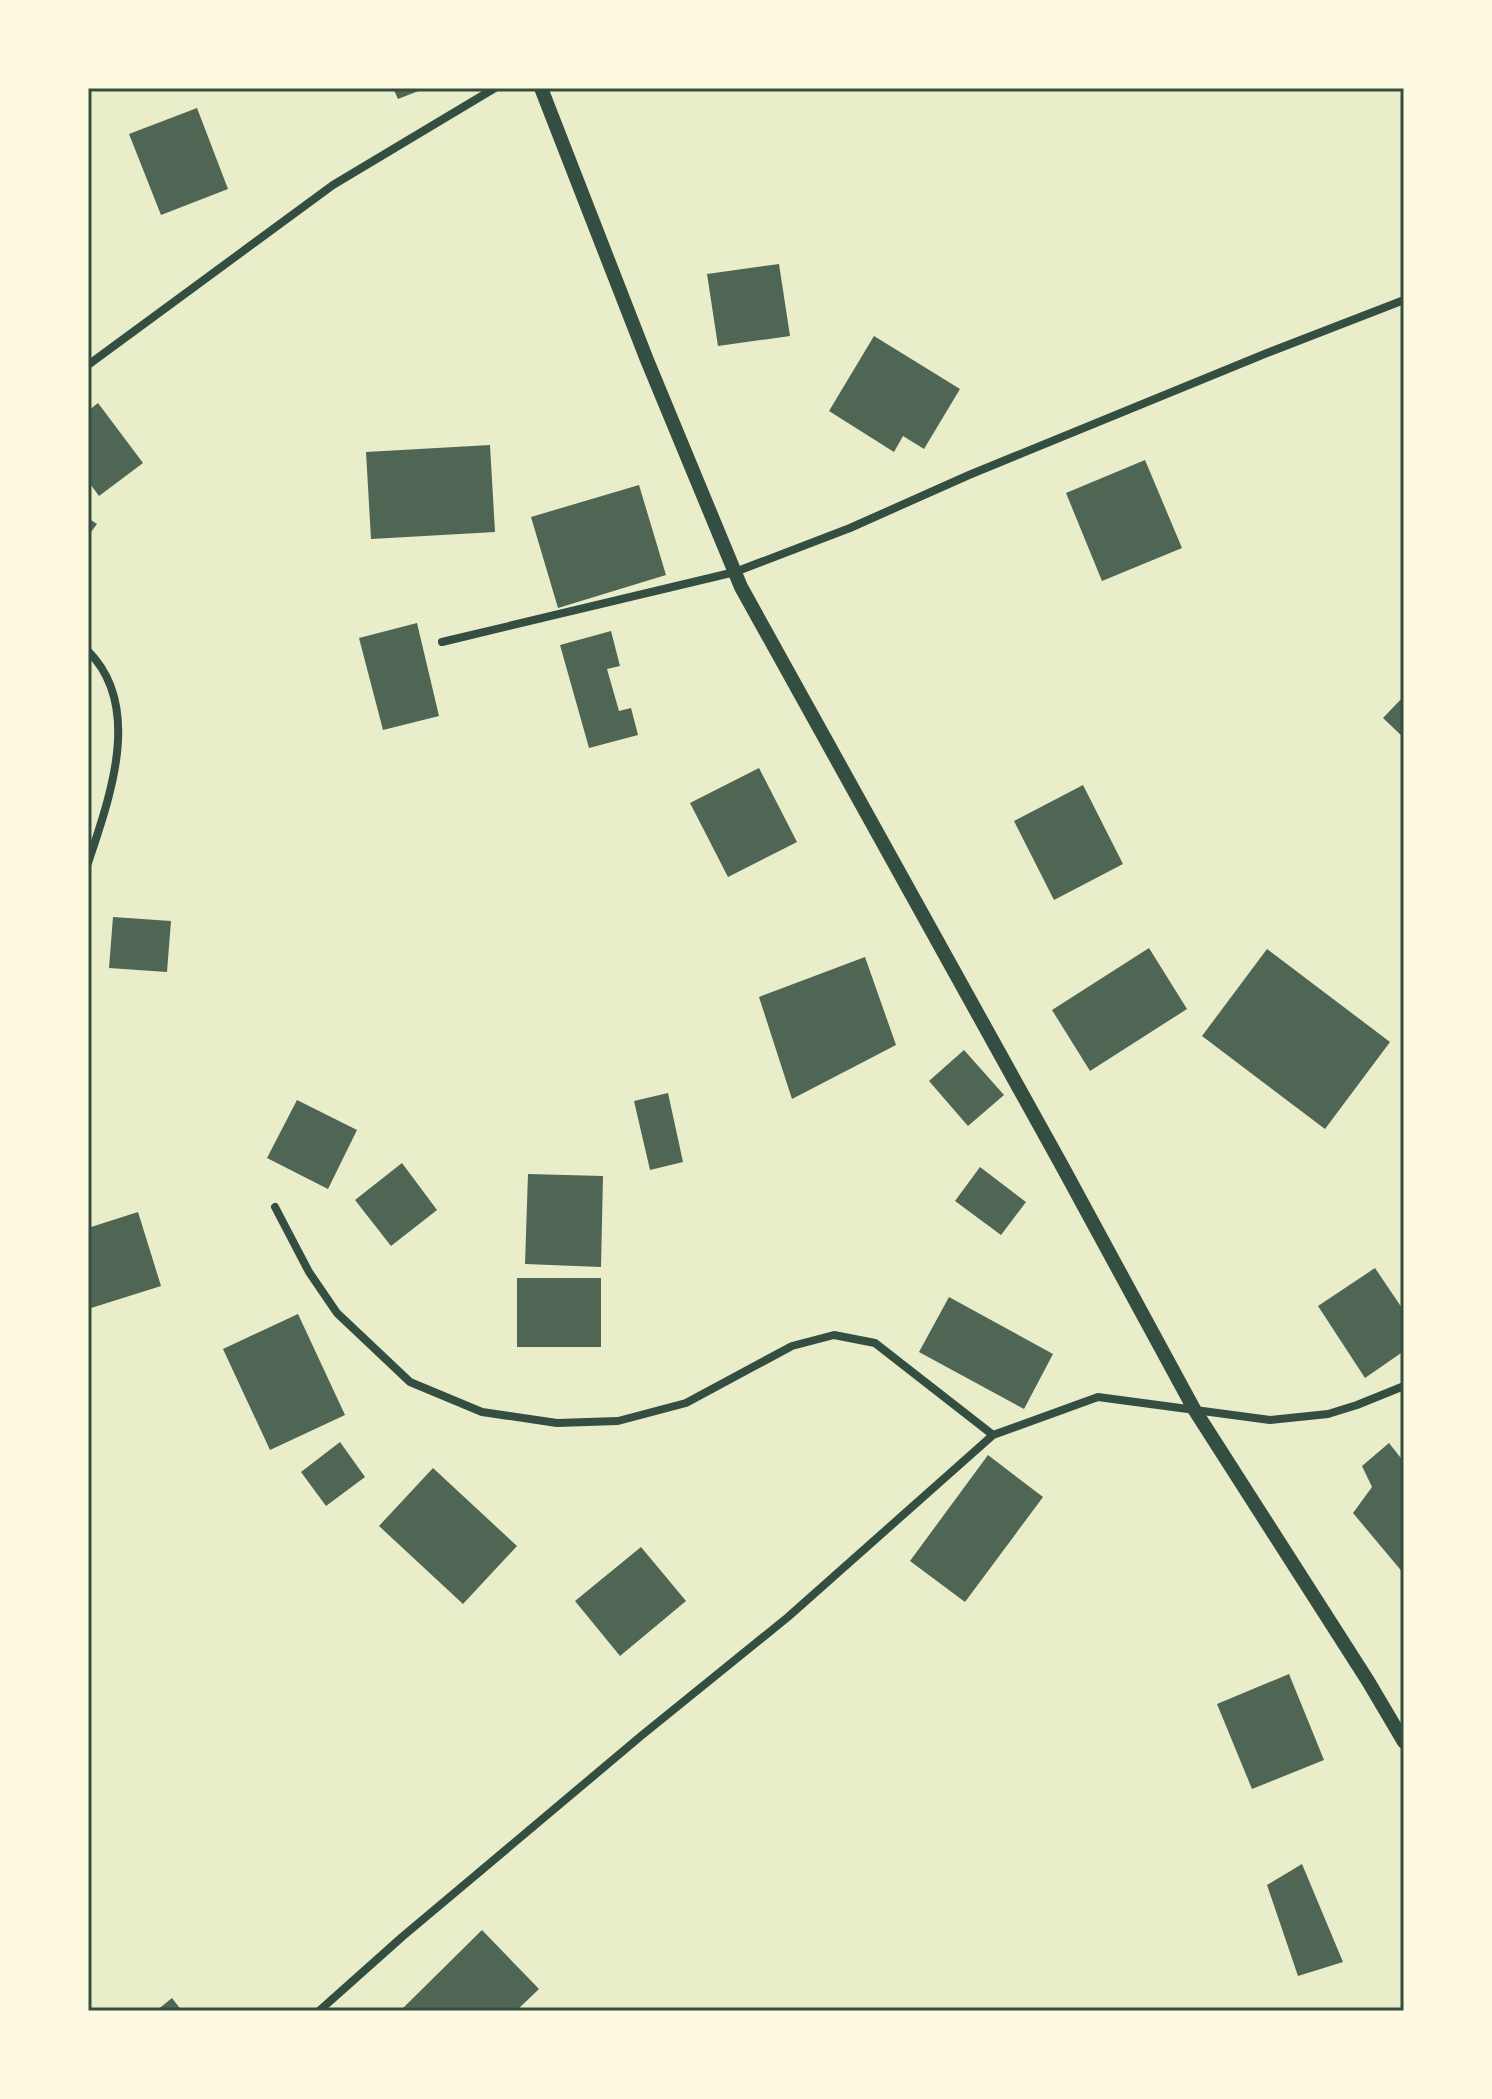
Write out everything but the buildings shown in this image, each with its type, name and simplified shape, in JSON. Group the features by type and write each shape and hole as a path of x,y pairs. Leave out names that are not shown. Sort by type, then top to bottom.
{"street":[{"path":"88,365 333,185 495,88"},
{"path":"541,88 647,360 735,572 1194,1409 1404,1742"},
{"path":"442,642 735,572 850,528 969,475 1404,300"},
{"path":"88,651 97,660 116,702 117,749 108,804 88,863"},
{"path":"275,1207 309,1272 337,1313 410,1382 482,1412 557,1423 618,1421 686,1403 792,1346 834,1335 875,1343 993,1435"},
{"path":"319,2011 641,1736 788,1617 993,1435 1098,1397 1270,1420 1328,1414 1404,1386"}]}
